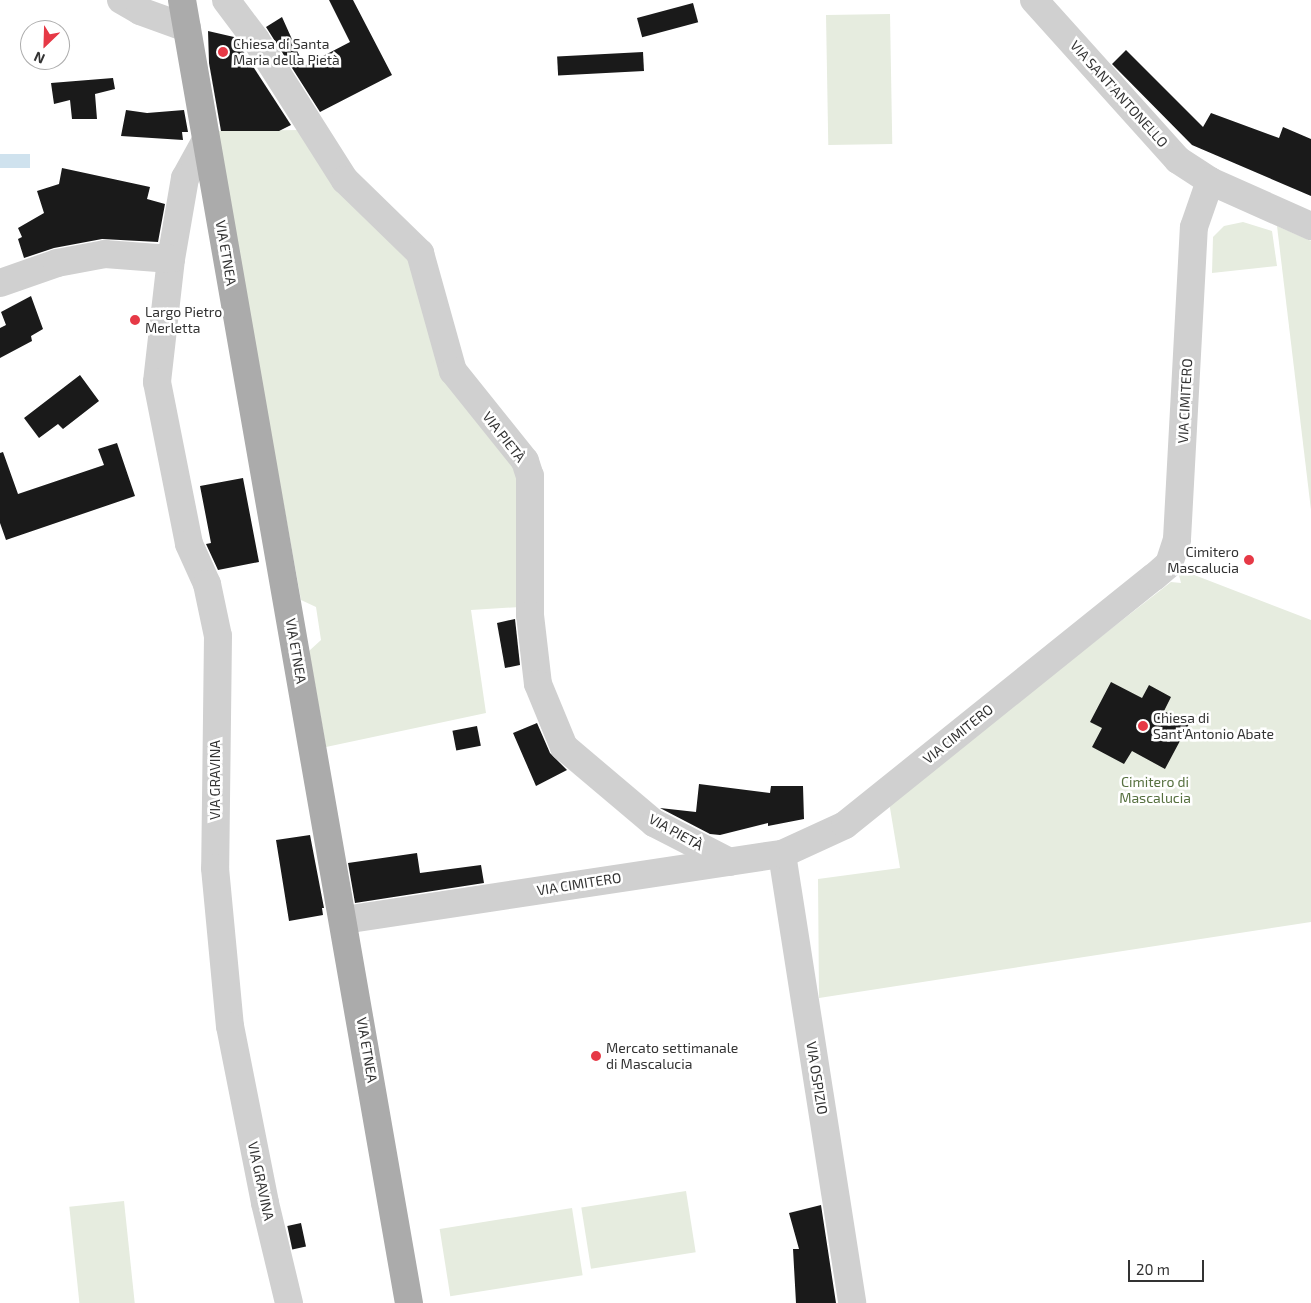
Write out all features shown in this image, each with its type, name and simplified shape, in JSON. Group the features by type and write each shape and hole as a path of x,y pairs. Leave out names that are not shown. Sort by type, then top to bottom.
{"main road":[{"name":"VIA ETNEA","path":"182,0 344,920 409,1303"}],"street":[{"path":"121,0 140,11 187,28"},
{"name":"VIA PIETÀ","path":"226,0 256,40 345,180 420,253 453,371 525,461 530,476 530,615 538,684 564,746 654,823 730,862"},
{"name":"VIA SANT'ANTONELLO","path":"1034,0 1178,160 1210,182 1311,226"},
{"name":"VIA GRAVINA","path":"206,140 185,178 171,259 157,382 189,544 208,584 218,636 215,868 230,1026 265,1203 289,1303"},
{"name":"VIA CIMITERO","path":"344,920 782,854 845,825 1154,577 1168,564 1177,539 1180,513 1194,228 1210,182"},
{"path":"0,283 57,263 105,254 171,259"},
{"name":"VIA OSPIZIO","path":"782,854 852,1303"}],"green space":[{"path":"890,14 892,144 828,145 826,15"},
{"path":"301,130 409,254 444,370 517,466 520,607 471,610 486,713 326,747 309,651 321,640 316,607 301,600 216,131"},
{"path":"1243,222 1272,231 1277,266 1212,273 1213,237 1224,226"},
{"path":"1277,226 1311,241 1311,510"},
{"name":"Cimitero di Mascalucia","path":"1184,571 1311,620 1311,922 819,998 818,879 900,868 889,802 1171,582 1181,583 1179,575"},
{"path":"686,1191 696,1252 591,1269 581,1208"},
{"path":"124,1201 135,1303 79,1303 69,1207"},
{"path":"572,1208 583,1275 450,1296 440,1229"}],"water":[{"path":"0,154 30,154 30,168 0,168"}],"building":[{"path":"329,0 353,0 392,75 320,112 266,27 282,17 304,66 350,42"},
{"path":"693,3 698,22 642,37 637,18"},
{"path":"208,31 234,37 291,125 279,131 221,131 209,63"},
{"path":"1126,50 1203,127 1211,113 1279,138 1283,127 1311,139 1311,196 1192,145 1112,64"},
{"path":"643,52 644,71 558,75 557,57"},
{"path":"113,78 115,89 95,94 97,119 72,119 70,100 54,104 51,83"},
{"path":"126,110 147,113 184,110 188,132 182,132 183,140 121,136"},
{"path":"62,168 150,187 147,199 165,204 158,242 102,239 54,248 24,258 18,239 22,237 18,228 44,213 37,191 59,184"},
{"path":"31,296 43,329 31,336 32,341 0,358 0,328 6,325 1,312"},
{"path":"80,375 99,401 63,429 58,424 39,438 24,418"},
{"path":"117,443 135,496 6,540 0,523 0,453 3,452 18,494 104,465 98,449"},
{"path":"243,478 259,562 218,570 206,544 211,543 200,486"},
{"path":"515,619 520,665 505,668 497,623"},
{"name":"Chiesa di Sant'Antonio Abate","path":"1111,682 1142,698 1149,685 1171,697 1164,711 1189,724 1165,769 1132,751 1124,764 1092,747 1102,728 1090,722"},
{"path":"537,723 550,753 567,770 536,786 513,733"},
{"path":"477,726 481,746 456,750 452,731"},
{"path":"699,784 770,793 771,786 803,786 804,819 768,826 768,823 720,835 710,834 660,808 696,812"},
{"path":"310,835 324,908 322,908 323,915 289,921 276,840"},
{"path":"417,853 420,873 481,865 484,883 355,903 348,863"},
{"path":"821,1205 836,1303 796,1303 793,1249 799,1249 789,1213"},
{"path":"301,1223 306,1246 292,1249 287,1226"}],"place":[{"name":"Chiesa di Santa Maria della Pietà","path":"223,52"},
{"name":"Largo Pietro Merletta","path":"135,320"},
{"name":"Cimitero Mascalucia","path":"1249,560"},
{"name":"Chiesa di Sant'Antonio Abate","path":"1143,726"},
{"name":"Mercato settimanale di Mascalucia","path":"596,1056"}]}
